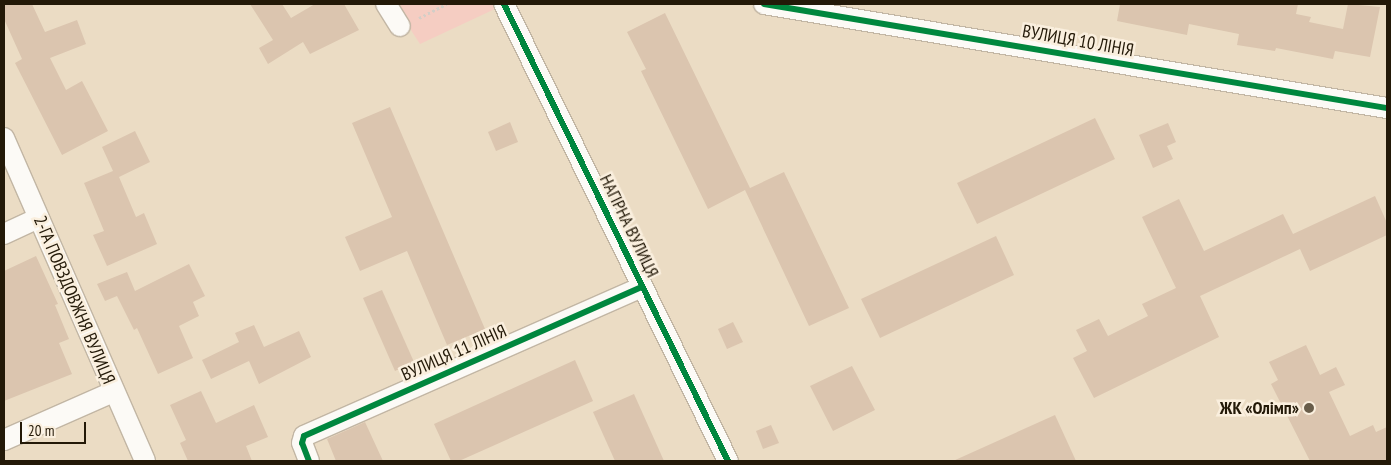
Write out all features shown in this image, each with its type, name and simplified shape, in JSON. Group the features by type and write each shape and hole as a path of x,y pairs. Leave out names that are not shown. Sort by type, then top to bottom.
{"street":[{"path":"386,4 400,26"},
{"name":"НАГІРНА ВУЛИЦЯ","path":"504,4 728,461"},
{"name":"ВУЛИЦЯ 10 ЛІНІЯ","path":"764,4 1387,108"},
{"name":"2-ГА ПОВЗДОВЖНЯ ВУЛИЦЯ","path":"4,138 113,392 146,461"},
{"path":"4,234 38,218"},
{"name":"ВУЛИЦЯ 11 ЛІНІЯ","path":"309,461 302,443 304,436 642,287"},
{"path":"4,440 113,392"}],"path":[{"path":"400,26 447,4"}],"shaded area":[{"path":"394,4 495,4 497,8 420,44"}],"building":[{"path":"4,4 32,4 45,32 77,20 86,44 50,58 66,90 82,81 108,131 62,155 15,63 22,59 4,19"},
{"path":"250,4 282,4 291,18 315,4 344,4 359,30 310,54 303,42 268,64 259,48 273,40"},
{"path":"1120,4 1298,4 1296,14 1311,17 1309,22 1343,29 1348,4 1380,7 1370,57 1335,51 1333,59 1276,48 1275,51 1237,45 1239,34 1189,24 1187,35 1117,21"},
{"path":"665,13 750,188 784,172 849,308 809,326 745,190 708,209 641,71 646,69 627,32"},
{"path":"390,107 485,329 447,345 407,251 360,271 345,237 392,217 352,123"},
{"path":"1095,118 1115,159 977,224 957,183"},
{"path":"510,122 518,142 496,151 488,132"},
{"path":"1168,123 1176,142 1167,146 1173,159 1153,168 1139,135"},
{"path":"135,131 150,162 119,177 136,217 144,213 157,244 107,266 93,235 104,231 84,183 113,171 102,147"},
{"path":"1375,196 1387,223 1387,235 1310,271 1300,249 1200,296 1219,337 1094,398 1073,358 1087,351 1076,330 1099,319 1108,336 1148,316 1142,304 1176,288 1142,217 1179,199 1204,251 1283,214 1293,234"},
{"path":"996,236 1014,275 880,338 861,299"},
{"path":"36,256 58,304 55,305 69,339 59,343 72,374 4,401 4,271"},
{"path":"189,264 205,296 193,302 199,316 179,326 193,358 158,374 137,328 134,330 117,296 105,301 97,284 127,272 135,291"},
{"path":"382,290 414,362 395,371 363,298"},
{"path":"733,322 743,342 727,349 718,329"},
{"path":"254,325 264,347 299,331 311,357 259,384 249,361 211,379 202,360 239,342 235,333"},
{"name":"ЖК «Олімп»","path":"1306,345 1320,375 1336,367 1345,385 1329,392 1350,436 1373,425 1376,432 1387,427 1387,461 1310,461 1271,384 1278,380 1269,362"},
{"path":"575,360 593,401 459,461 451,461 434,424"},
{"path":"852,366 875,410 833,431 810,386"},
{"path":"201,391 216,423 254,405 268,437 246,446 252,461 188,461 180,443 186,440 170,405"},
{"path":"634,394 664,461 615,461 593,412"},
{"path":"1055,415 1076,461 953,461"},
{"path":"365,422 383,461 336,461 327,439"},
{"path":"771,425 779,443 763,449 756,431"}],"cycle path":[{"path":"504,4 728,461"},
{"path":"764,4 1387,108"},
{"path":"309,461 302,443 304,436 642,287"}],"place":[{"name":"ЖК «Олімп»","path":"1309,408"}]}
